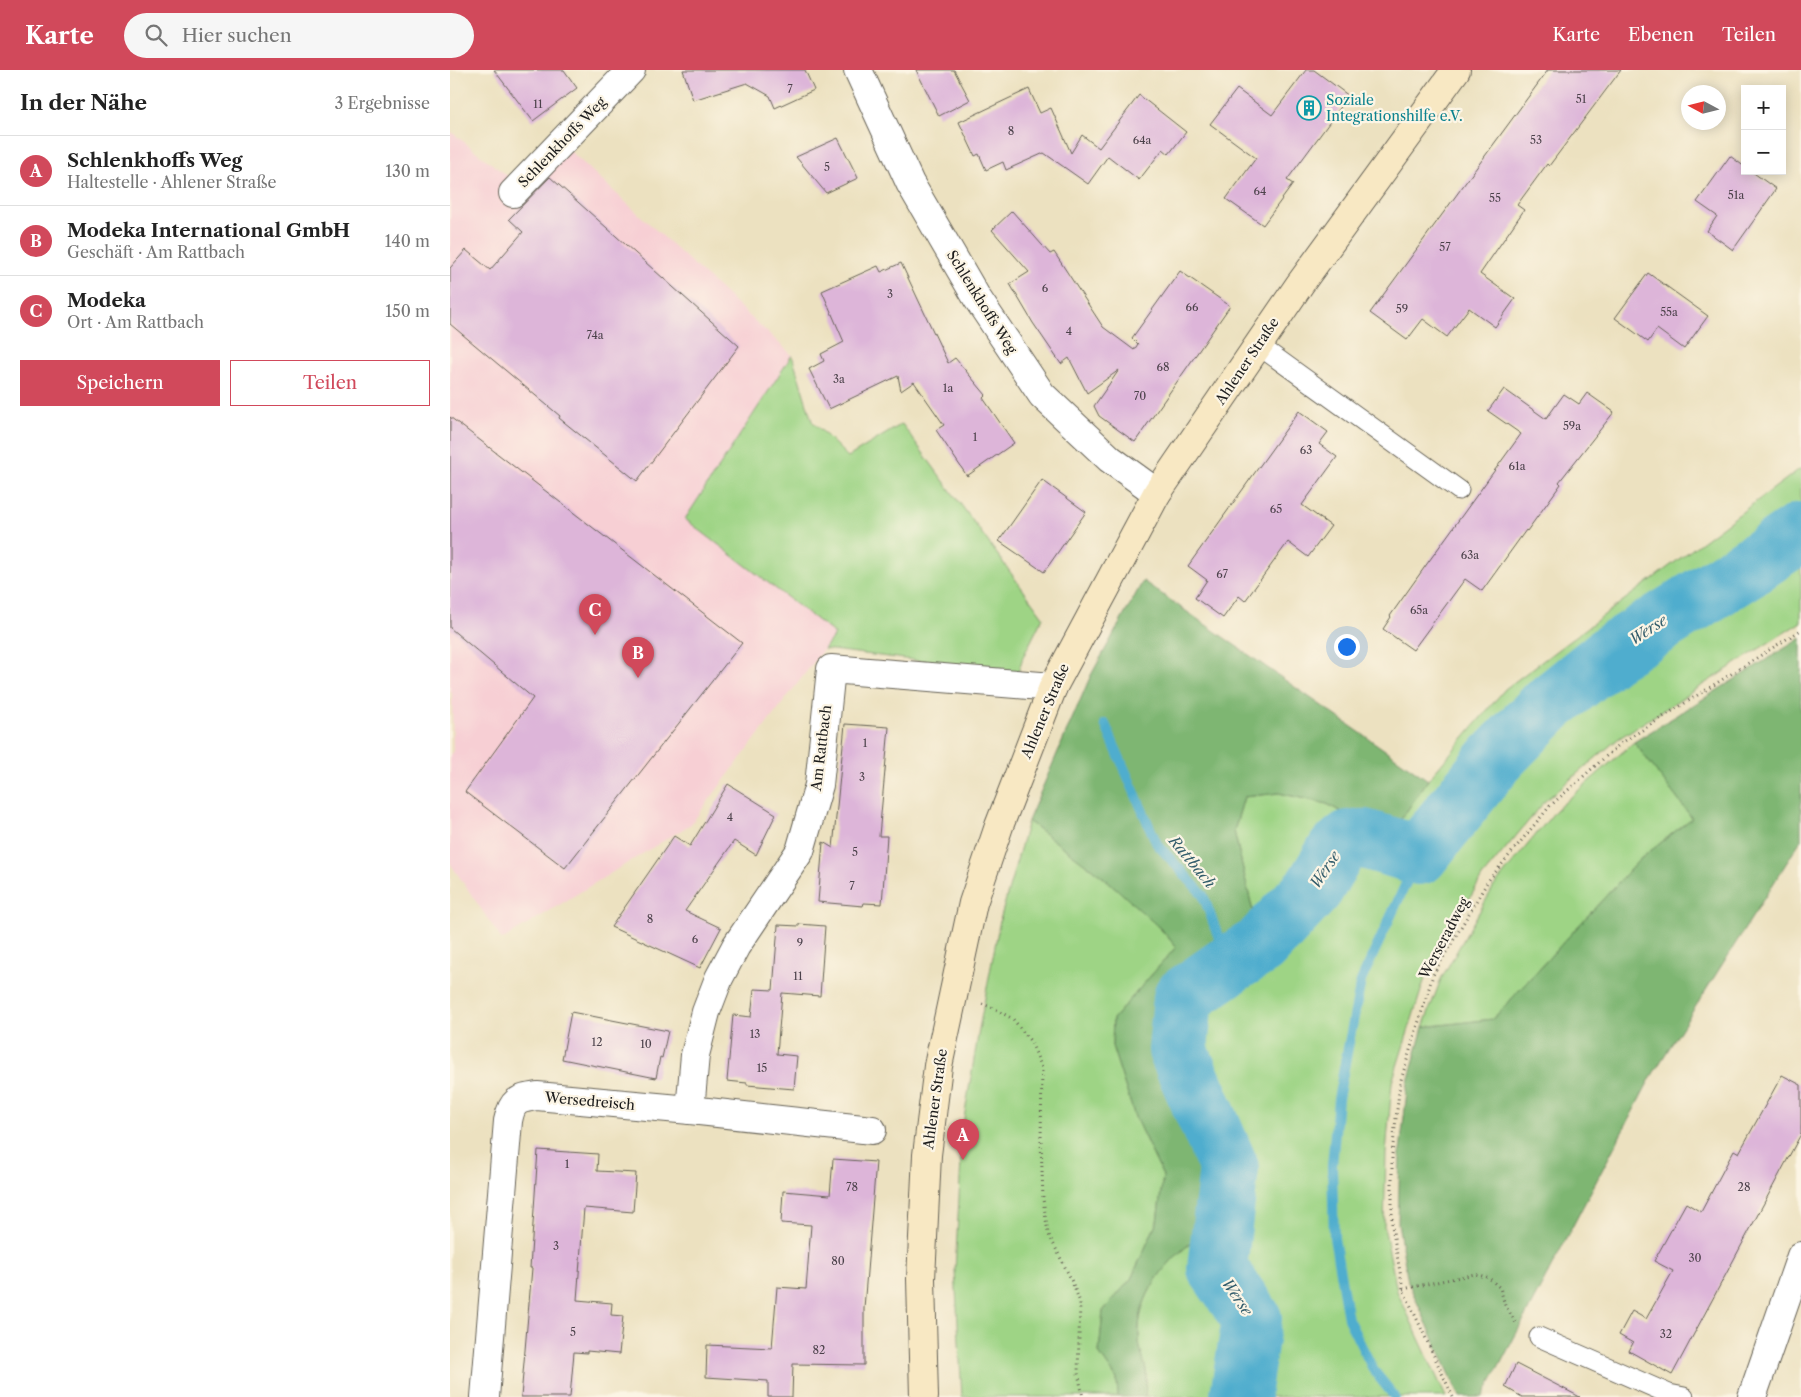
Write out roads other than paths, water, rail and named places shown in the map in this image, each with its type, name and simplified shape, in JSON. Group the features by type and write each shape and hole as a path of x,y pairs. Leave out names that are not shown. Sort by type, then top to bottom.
{"main road":[{"name":"Ahlener Straße","path":"924,1397 922,1279 927,1155 938,1066 973,903 999,826 1053,687 1158,493 1300,284 1456,70"}],"street":[{"name":"Schlenkhoffs Weg","path":"514,193 631,70"},
{"name":"Schlenkhoffs Weg","path":"858,70 910,183 977,298 1042,395 1110,458 1158,493"},
{"name":"Am Rattbach","path":"690,1110 695,1056 706,1012 720,978 736,946 800,851 819,785 831,669 1053,687"},
{"name":"Wersedreisch","path":"485,1397 507,1131 510,1109 516,1102 525,1097 537,1096 690,1110 872,1130"},
{"path":"1752,1397 1801,1256"}],"lane":[{"path":"1258,345 1459,490"},
{"path":"1539,1337 1670,1394 1684,1397"}],"waterway":[{"name":"Werse","path":"1241,1397 1252,1319 1217,1268 1229,1168 1178,1050 1183,997 1260,946 1314,888 1337,850 1349,840 1364,839 1419,855 1496,758 1548,705 1611,654 1801,532"},
{"path":"1757,562 1801,561"},
{"name":"Rattbach","path":"1105,724 1157,844 1203,895 1229,965"},
{"path":"1395,1397 1374,1371 1348,1319 1334,1238 1332,1166 1338,1099 1361,981 1419,855"},
{"path":"1232,1397 1240,1395"}],"place":[{"name":"Soziale Integrationshilfe e.V.","path":"1309,108"},
{"name":"Modeka","path":"595,635"},
{"name":"Modeka International GmbH","path":"638,678"},
{"name":"Schlenkhoffs Weg","path":"963,1160"}]}
